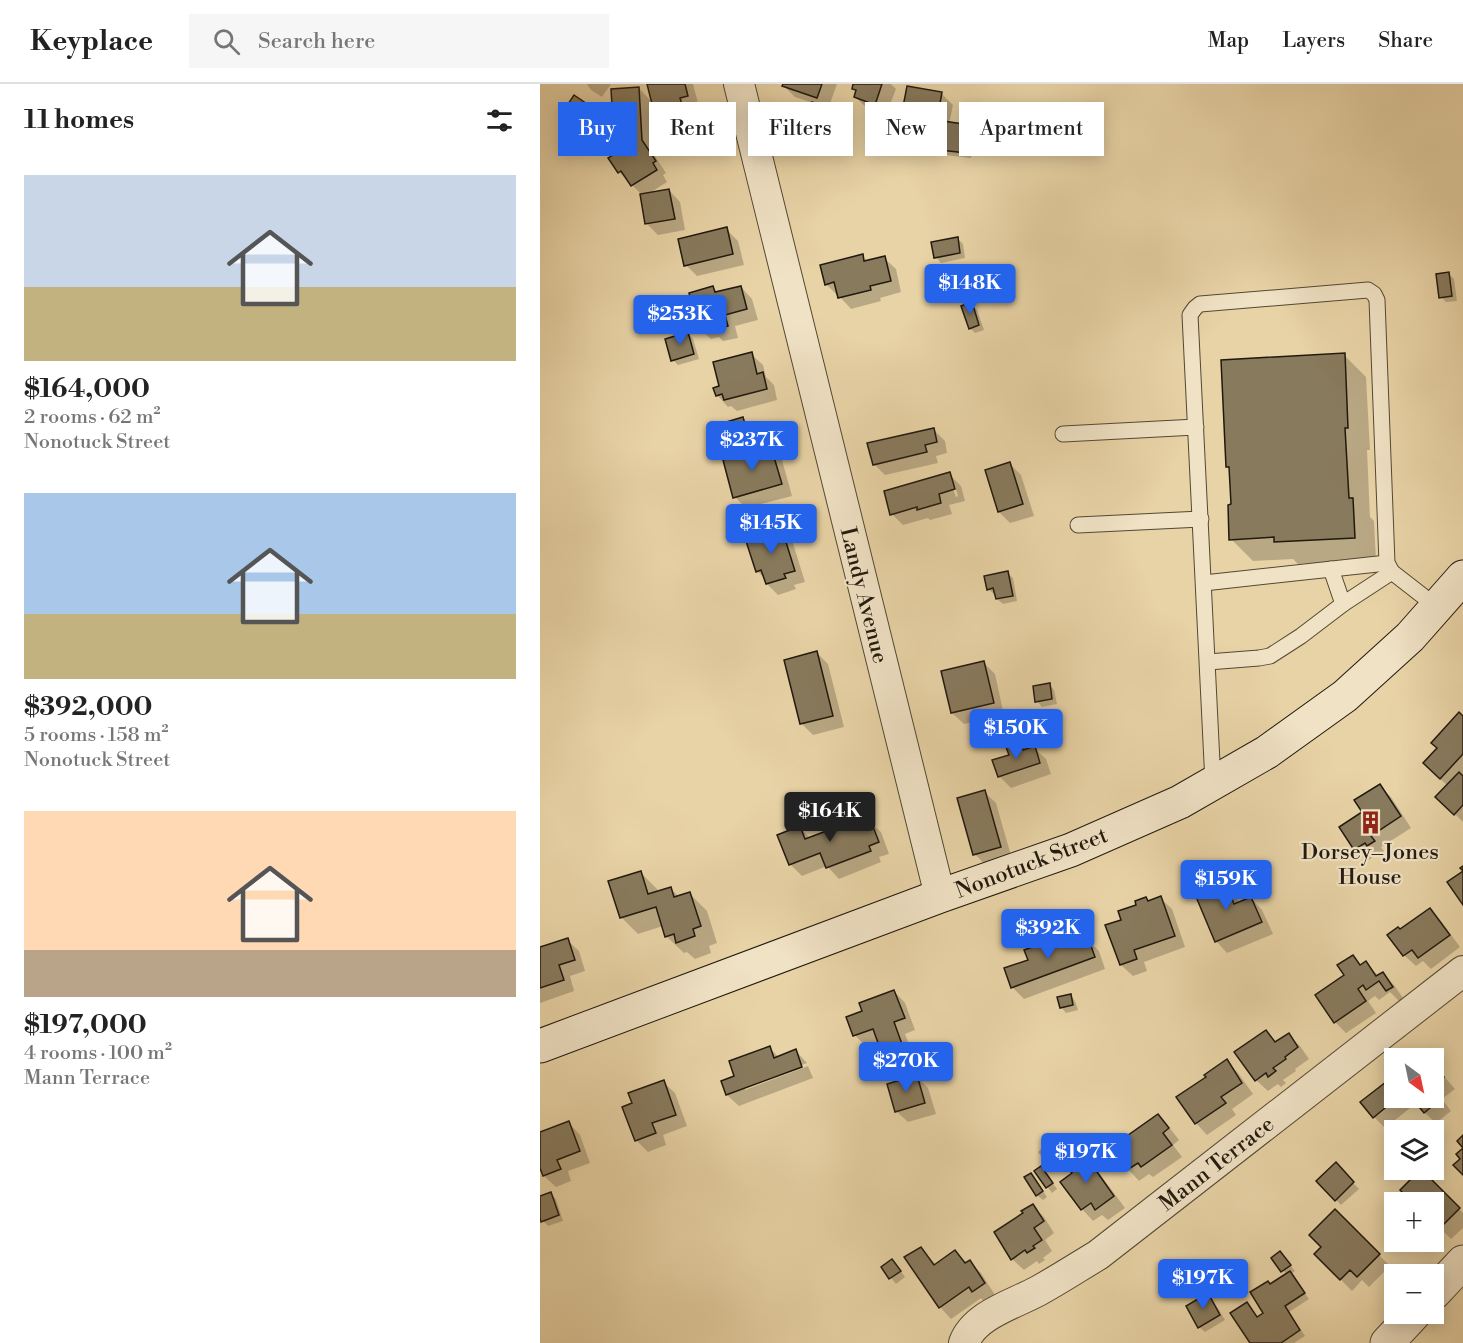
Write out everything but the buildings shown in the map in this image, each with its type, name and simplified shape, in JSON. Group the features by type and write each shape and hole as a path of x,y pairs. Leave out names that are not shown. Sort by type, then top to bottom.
{"main road":[{"name":"Nonotuck Street","path":"540,1046 940,896 1071,850 1180,802 1267,752 1345,696 1410,637 1463,577"},
{"path":"1444,1282 1463,1262"},
{"path":"1387,1343 1405,1324"}],"street":[{"name":"Landy Avenue","path":"739,84 940,896"},
{"name":"Mann Terrace","path":"964,1343 970,1332 990,1315 1037,1292 1098,1255 1463,971"}],"lane":[{"path":"1213,783 1190,315 1200,304 1368,290 1374,294 1377,300 1390,568"},
{"path":"1063,434 1196,427"},
{"path":"1078,525 1201,519"},
{"path":"1208,662 1270,656 1301,636 1390,568"},
{"path":"1204,583 1331,569 1390,568 1437,607"},
{"path":"1331,569 1343,604"}],"place":[{"name":"Dorsey–Jones House","path":"1370,822"}]}
